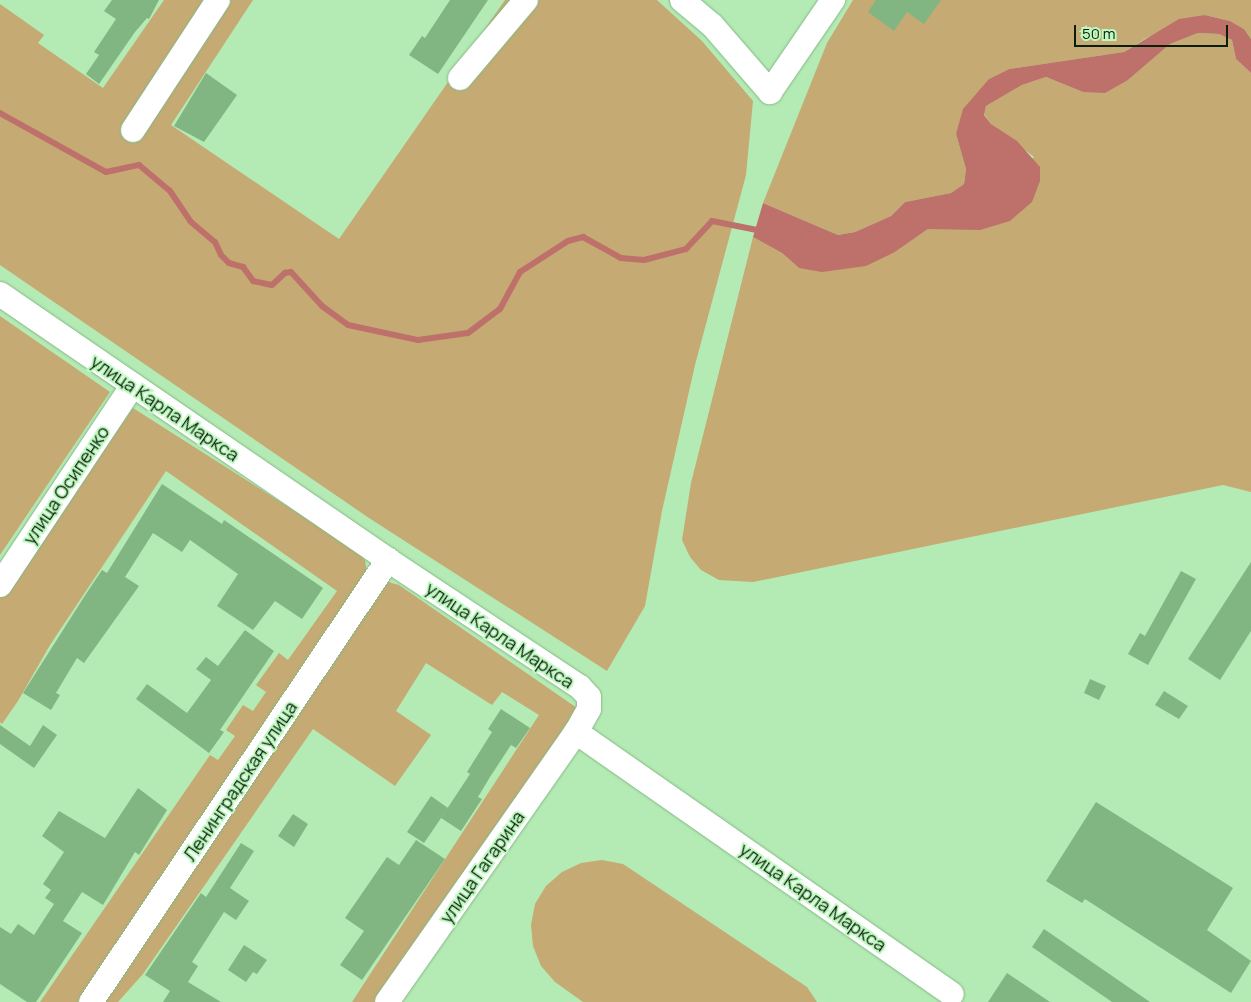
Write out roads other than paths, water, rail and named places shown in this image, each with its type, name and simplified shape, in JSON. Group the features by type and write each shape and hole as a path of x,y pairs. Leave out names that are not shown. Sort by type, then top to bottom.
{"street":[{"path":"133,130 218,0"},
{"path":"460,78 526,0"},
{"path":"682,0 712,25 770,92 833,0"},
{"name":"улица Карла Маркса","path":"0,294 388,560 580,687 589,697 589,709 576,732 952,994"},
{"name":"улица Осипенко","path":"0,585 132,385"},
{"name":"Ленинградская улица","path":"91,1002 388,560"},
{"name":"улица Гагарина","path":"387,1002 576,732"}],"waterway":[{"path":"0,113 106,172 139,165 170,191 191,222 215,242 221,255 229,263 243,267 253,281 272,285 285,273 291,272 322,306 348,325 418,340 468,333 500,309 520,272 568,241 583,237 621,258 644,260 686,249 712,221 762,231"}]}
